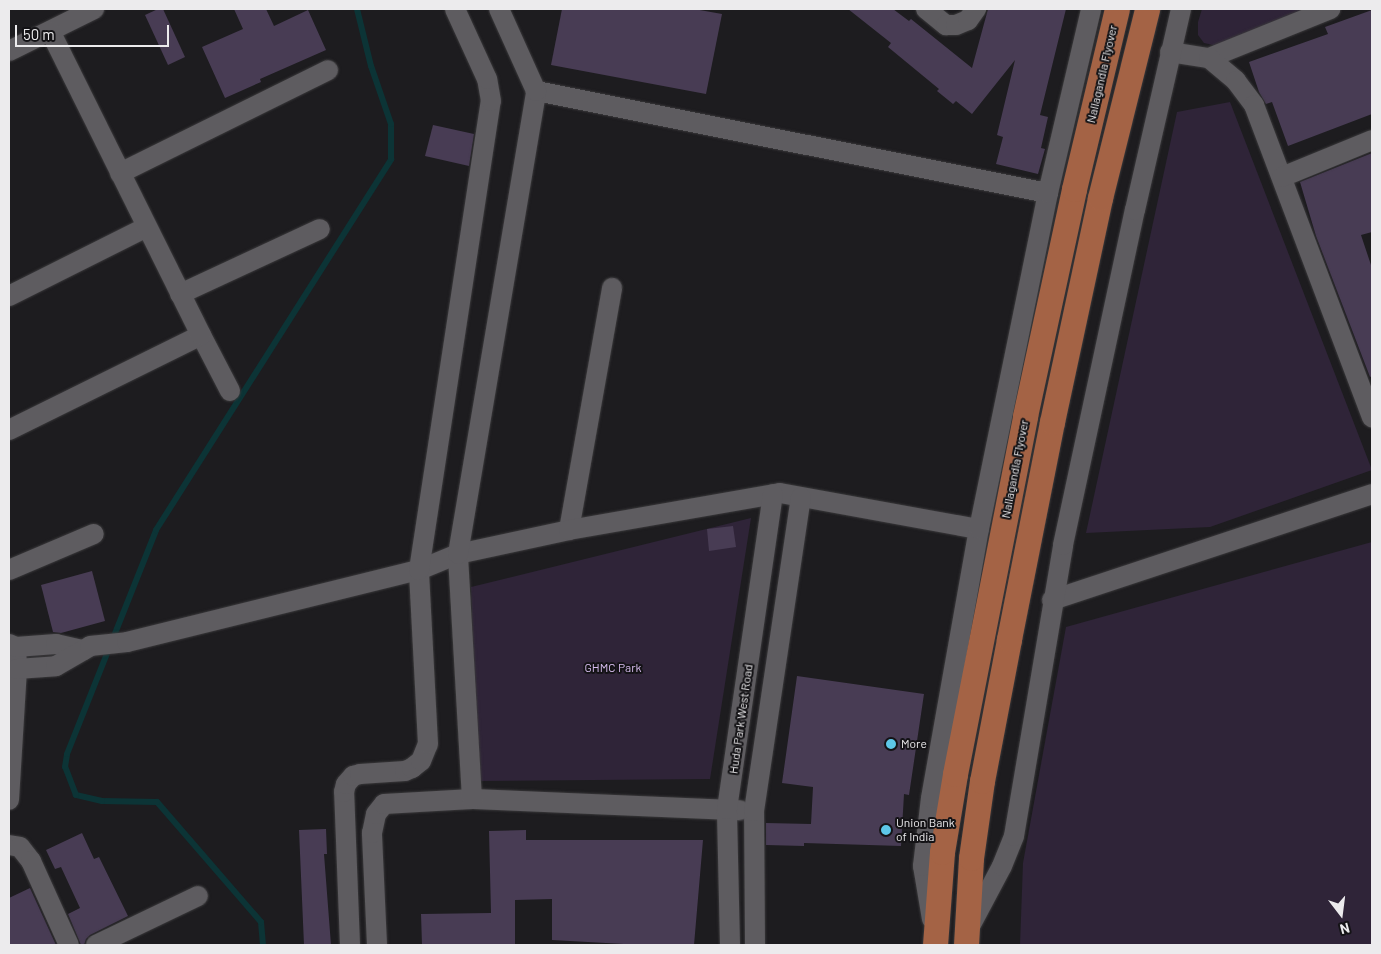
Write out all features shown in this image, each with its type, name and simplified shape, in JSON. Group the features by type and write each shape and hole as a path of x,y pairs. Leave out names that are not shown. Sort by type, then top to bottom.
{"main road":[{"name":"Nallagandla Flyover","path":"935,939 942,852 955,774 1025,416 1074,189 1117,9"},
{"path":"966,939 971,858 982,780 1052,422 1100,198 1147,9"}],"street":[{"path":"9,51 94,9"},
{"path":"350,945 344,792 346,784 353,776 360,774 406,771 422,762 428,744 419,570 491,102 487,78 455,9"},
{"path":"472,798 458,554 536,90 499,9"},
{"path":"926,9 946,25 956,25 968,20 976,9"},
{"path":"935,939 924,882 924,847 979,529 1048,193 1091,9"},
{"path":"966,939 1002,866 1014,836 1021,803 1052,600 1170,52 1181,9"},
{"path":"1170,52 1209,58 1330,9"},
{"path":"50,31 230,391"},
{"path":"1209,58 1236,81 1254,105 1372,418"},
{"path":"120,173 328,70"},
{"path":"536,90 1048,193"},
{"path":"1282,177 1372,140"},
{"path":"9,296 147,227"},
{"path":"180,294 320,228"},
{"path":"568,530 612,288"},
{"path":"9,430 201,336"},
{"path":"9,800 17,669 12,645 56,644 86,648 127,642 419,570 458,554 568,530 780,493 979,529"},
{"name":"Huda Park West Road","path":"730,945 727,809 773,494"},
{"path":"1052,600 1372,494"},
{"name":"Huda Park West Road","path":"755,945 754,811 801,497"},
{"path":"9,570 94,534"},
{"path":"17,669 56,666 86,648"},
{"path":"376,945 372,833 376,814 384,804 472,798 754,811"},
{"path":"9,845 20,847 31,861 69,945"},
{"path":"96,945 198,896"}],"green space":[{"path":"1202,9 1315,9 1217,46 1204,43 1198,35 1198,22"},
{"path":"1230,102 1372,470 1210,527 1086,533 1177,112"},
{"name":"GHMC Park","path":"751,518 710,779 477,781 471,587"},
{"path":"1372,542 1372,945 1020,945 1023,863 1066,627"}],"building":[{"path":"158,9 163,9 185,57 168,65 145,15"},
{"path":"234,9 266,9 274,26 308,10 326,50 260,79 261,82 225,98 202,47 243,29"},
{"path":"562,9 694,9 722,14 706,94 551,65"},
{"path":"848,9 893,9 909,21 911,19 972,68 988,9 1066,9 1040,115 1048,117 1041,148 1045,149 1038,174 996,164 1003,137 997,135 1015,60 972,114 956,101 953,104 937,91 939,89 888,47 891,43"},
{"path":"1372,10 1372,114 1288,146 1272,102 1266,104 1259,92 1249,62 1328,34 1325,27"},
{"path":"433,125 474,134 469,166 425,156"},
{"path":"1372,153 1372,232 1361,235 1372,268 1372,376 1370,377 1316,236 1300,182"},
{"path":"733,526 736,547 709,551 707,529"},
{"path":"92,571 105,621 61,633 53,632 41,585"},
{"path":"797,676 924,694 909,795 904,794 901,846 804,843 804,846 766,845 766,823 811,824 813,787 782,783"},
{"path":"326,829 327,854 324,854 331,945 304,945 299,830"},
{"path":"526,830 526,840 703,840 694,945 642,945 552,940 552,899 515,900 515,945 422,945 421,914 491,913 489,831"},
{"path":"82,833 94,859 99,857 128,916 90,935 84,945 81,945 68,914 80,908 61,867 55,869 46,850"},
{"path":"30,888 56,945 9,945 9,898"}],"waterway":[{"path":"263,945 261,922 157,802 102,801 76,795 65,767 67,754 156,530 391,159 391,124 371,66 357,9"}],"place":[{"name":"More","path":"891,744"},
{"name":"Union Bank of India","path":"886,830"}]}
